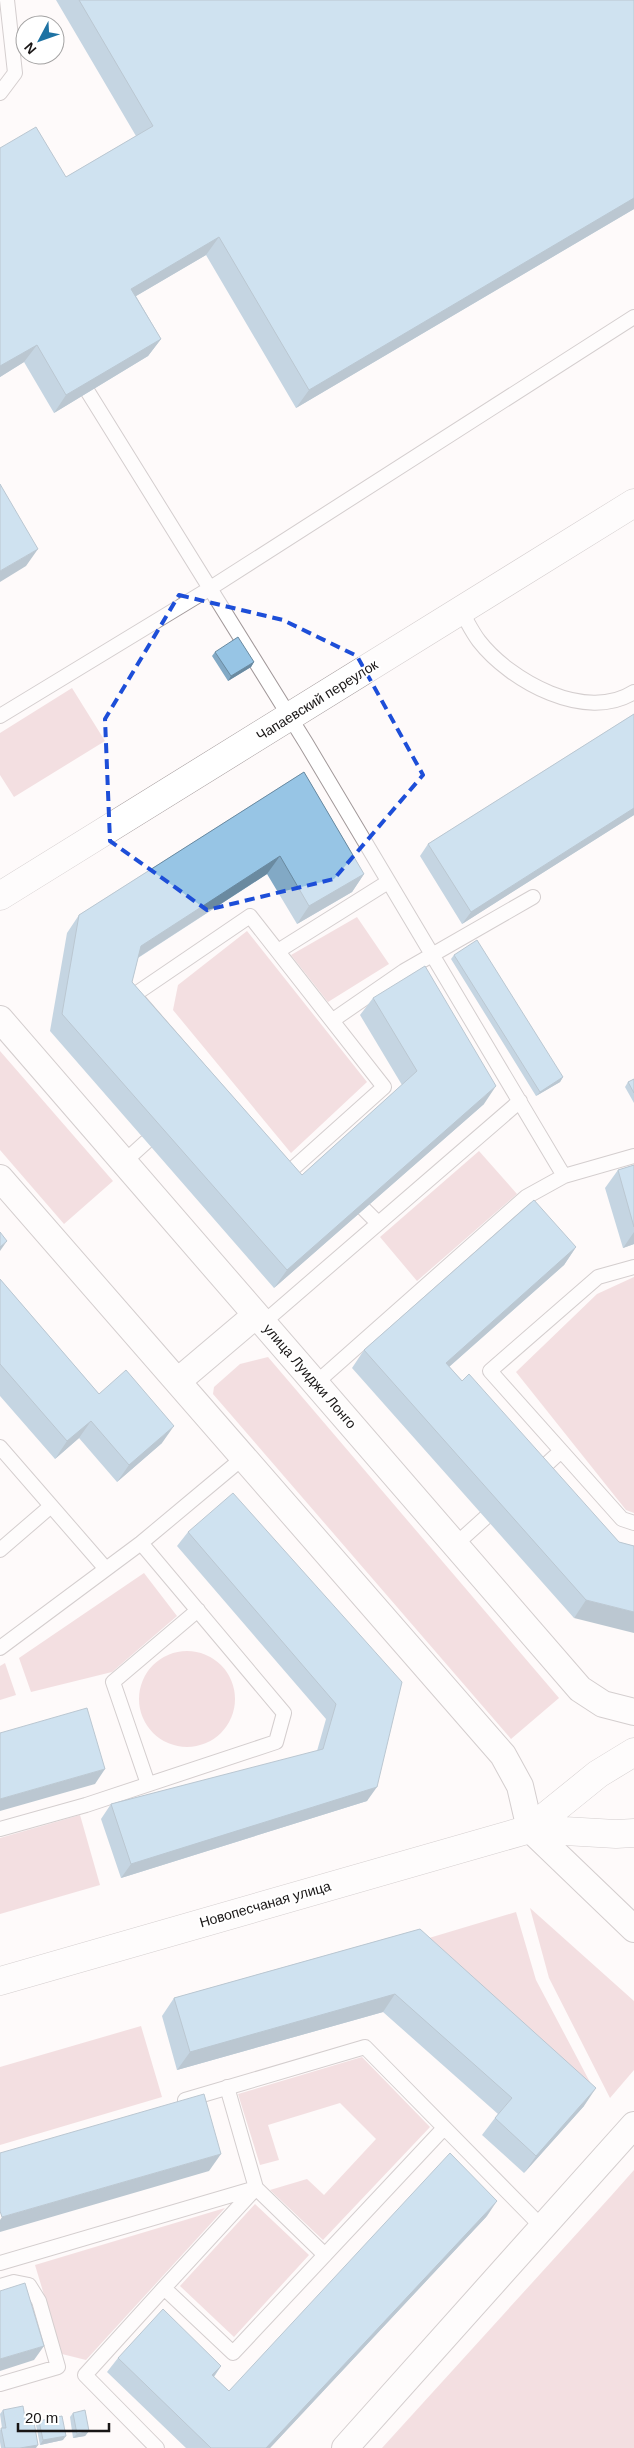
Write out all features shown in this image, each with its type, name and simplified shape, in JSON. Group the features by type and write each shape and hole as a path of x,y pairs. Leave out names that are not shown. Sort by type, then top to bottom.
{"main road":[{"name":"Чапаевский переулок","path":"0,896 634,503"},
{"name":"Новопесчаная улица","path":"530,1829 598,1774 634,1752"},
{"name":"Новопесчаная улица","path":"0,1981 530,1829 616,1834 634,1833"}],"street":[{"name":"улица Луиджи Лонго","path":"0,1019 580,1689 604,1704 634,1712"},
{"path":"0,1178 503,1755 520,1786 530,1829 634,1929"},
{"path":"178,1382 260,1319"},
{"path":"344,2448 634,2125"}],"lane":[{"path":"0,93 15,73 7,0"},
{"path":"0,716 209,589 634,317"},
{"path":"88,392 290,718 564,1176"},
{"path":"461,611 479,641 512,673 546,692 581,703 622,700 634,692"},
{"path":"278,951 388,882"},
{"path":"333,1020 432,954 533,897"},
{"path":"250,916 333,1020 384,1087 288,1173 208,1089 134,995 250,916"},
{"path":"260,1319 378,1223 520,1101"},
{"path":"124,1162 146,1142"},
{"path":"312,1151 322,1162"},
{"path":"316,1383 526,1197 564,1176 634,1156"},
{"path":"364,1209 378,1223"},
{"path":"634,1267 598,1277 490,1371 622,1519 634,1523"},
{"path":"0,1447 106,1569"},
{"path":"532,1477 561,1451"},
{"path":"0,1648 142,1543 244,1457"},
{"path":"0,1550 52,1506"},
{"path":"454,1545 485,1518"},
{"path":"0,1829 86,1805 276,1742 284,1713 142,1543"},
{"path":"148,1784 113,1682 198,1610"},
{"path":"175,2103 365,2047 543,2228"},
{"path":"227,2087 256,2188 325,2255"},
{"path":"164,2288 233,2353 444,2128"},
{"path":"0,2263 256,2188"},
{"path":"157,2448 84,2375 256,2188"},
{"path":"0,2286 14,2282 29,2285 39,2301 58,2367 0,2384"}],"highlighted area":[{"path":"179,595 283,620 357,656 423,775 334,879 207,910 110,841 105,719"}],"shaded area":[{"path":"72,688 105,741 14,797 0,775 0,733"},
{"path":"357,917 389,964 328,1002 291,955"},
{"path":"247,931 367,1082 291,1153 173,1010 178,985"},
{"path":"0,1051 113,1181 64,1224 0,1150"},
{"path":"479,1151 517,1194 417,1281 380,1237"},
{"path":"634,1277 634,1513 626,1510 516,1372 597,1294"},
{"path":"268,1357 559,1698 511,1739 213,1394 214,1387 240,1364"},
{"path":"144,1573 177,1616 112,1672 31,1692 19,1658"},
{"path":"187,1651 205,1655 221,1665 231,1681 235,1699 231,1717 221,1733 205,1743 187,1747 169,1743 153,1733 143,1717 139,1699 143,1681 153,1665 169,1655"},
{"path":"5,1663 16,1695 0,1700 0,1666"},
{"path":"80,1815 100,1885 0,1914 0,1838"},
{"path":"530,1908 634,2001 634,2070 610,2098 549,1978"},
{"path":"516,1912 536,1980 592,2086 429,1938"},
{"path":"141,2026 162,2097 0,2145 0,2067"},
{"path":"362,2057 430,2127 323,2240 270,2190 307,2179 324,2195 376,2139 340,2103 268,2125 279,2160 260,2165 238,2094"},
{"path":"634,2170 634,2448 382,2448 611,2196"},
{"path":"255,2204 309,2255 234,2337 180,2286"},
{"path":"225,2208 86,2360 62,2354 35,2265"}],"building":[{"path":"79,0 634,0 634,198 309,390 219,237 131,289 161,339 66,395 37,345 0,366 0,148 36,127 66,177 153,126"},
{"path":"0,484 38,549 0,571"},
{"path":"238,637 254,662 231,676 215,652"},
{"path":"634,714 634,808 471,912 428,844"},
{"path":"304,772 364,874 309,906 280,856 141,946 132,982 302,1175 417,1071 373,998 425,966 496,1086 287,1270 62,1014 79,915"},
{"path":"477,940 563,1077 540,1092 454,955"},
{"path":"634,1079 634,1093 628,1082"},
{"path":"634,1165 634,1227 618,1170"},
{"path":"534,1200 576,1247 446,1363 462,1381 469,1374 619,1542 634,1546 634,1612 586,1600 364,1350"},
{"path":"0,1232 7,1241 0,1247"},
{"path":"0,1279 99,1394 126,1370 174,1426 129,1465 91,1421 67,1441 0,1364"},
{"path":"233,1493 402,1682 377,1787 131,1864 111,1804 323,1749 336,1704 188,1532"},
{"path":"87,1708 105,1769 0,1799 0,1733"},
{"path":"420,1929 596,2088 536,2156 495,2118 512,2098 395,1994 190,2052 174,1998"},
{"path":"204,2094 221,2154 2,2217 0,2211 0,2153"},
{"path":"450,2153 497,2201 266,2448 211,2448 118,2358 163,2309 221,2366 212,2375 229,2391"},
{"path":"25,2283 44,2346 0,2359 0,2291"},
{"path":"23,2406 26,2424 34,2422 38,2445 5,2448 1,2428 6,2428 3,2410"},
{"path":"85,2410 89,2431 77,2434 73,2413"},
{"path":"62,2416 66,2436 43,2440 39,2421"}]}
